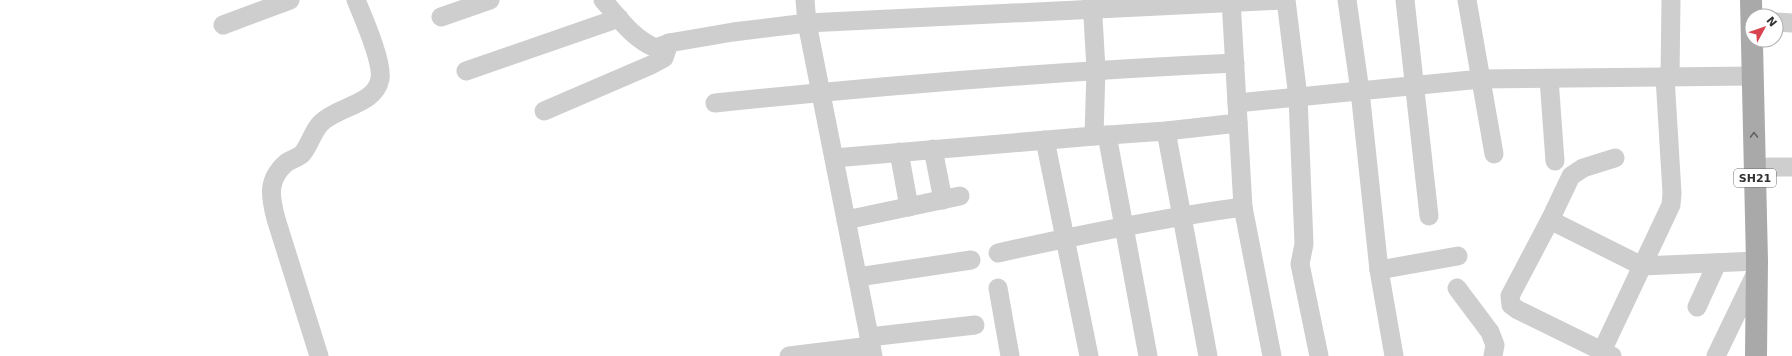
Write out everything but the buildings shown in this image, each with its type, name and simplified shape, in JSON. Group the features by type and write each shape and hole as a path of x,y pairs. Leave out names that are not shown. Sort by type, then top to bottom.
{"main road":[{"name":"SH21","path":"1751,0 1757,266 1766,342"},
{"name":"SH21","path":"1756,356 1766,342 1768,167 1767,48"}],"street":[{"path":"223,25 290,0"},
{"path":"319,356 276,219 272,201 271,185 278,172 287,162 301,154 314,131 322,122 367,97 377,89 380,77 379,65 356,0"},
{"path":"441,17 490,0"},
{"path":"603,0 644,43 656,48 669,43 733,32 807,23 1092,5 1285,0 1298,97 1304,244 1300,264 1319,356"},
{"path":"805,0 807,23 871,346"},
{"path":"1347,0 1360,91 1379,270 1394,356"},
{"path":"1404,0 1429,216"},
{"path":"1467,0 1494,154"},
{"path":"1615,158 1583,168 1571,176 1550,220 1510,296 1511,304 1518,310 1607,354 1642,266 1671,205 1672,193 1667,77 1671,0"},
{"path":"1231,1 1243,207 1268,355"},
{"path":"1092,5 1101,135 1123,226 1148,356"},
{"path":"466,71 619,18"},
{"path":"544,111 664,58 669,43"},
{"path":"715,103 821,92 1096,69 1235,63"},
{"path":"1237,103 1481,79 1753,76"},
{"path":"1549,79 1555,161"},
{"path":"834,158 1101,135 1166,131 1238,123"},
{"path":"1166,131 1208,356"},
{"path":"1045,140 1089,356"},
{"path":"846,220 952,198 933,149"},
{"path":"899,152 909,207"},
{"path":"1768,167 1792,167"},
{"path":"998,253 1123,226 1182,215 1243,207"},
{"path":"1550,220 1642,266 1717,263 1757,266 1716,356"},
{"path":"1379,270 1458,256"},
{"path":"858,277 971,260"},
{"path":"1697,307 1717,263"},
{"path":"998,288 1010,356"},
{"path":"1457,288 1490,332 1495,345 1493,356"},
{"path":"789,356 871,346 975,325"}]}
